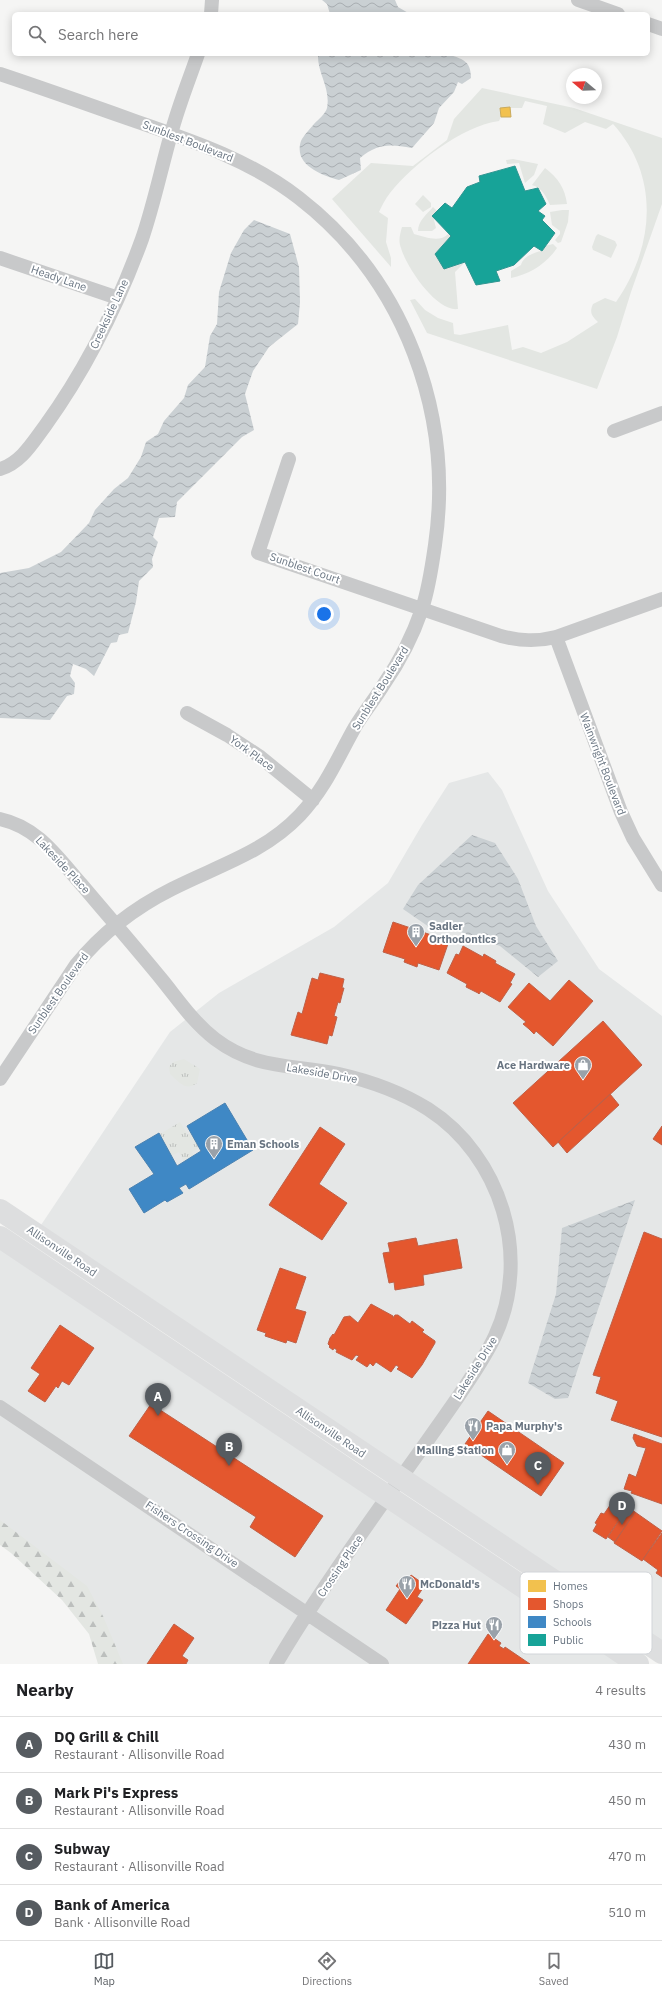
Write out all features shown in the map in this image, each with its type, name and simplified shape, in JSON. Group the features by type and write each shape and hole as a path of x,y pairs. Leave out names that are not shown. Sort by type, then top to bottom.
{"main road":[{"name":"Allisonville Road","path":"0,1210 404,1474 545,1572"},
{"name":"Allisonville Road","path":"0,1237 520,1585"},
{"name":"Allisonville Road","path":"652,1646 662,1653"},
{"name":"Allisonville Road","path":"623,1654 638,1664"}],"street":[{"path":"211,12 212,0"},
{"path":"578,0 612,12"},
{"path":"650,25 662,29"},
{"name":"Creekside Lane","path":"0,469 9,466 20,458 52,416 87,360 118,298 148,218 171,133 197,56"},
{"name":"Sunblest Boulevard","path":"0,74 171,133 232,156 268,177 302,200 336,232 359,259 384,294 400,322 423,378 434,422 439,458 440,490 437,533 423,608 403,654 355,728 330,777 313,800 288,827 267,843 242,857 173,888 116,924 89,949 76,965 0,1079"},
{"name":"Heady Lane","path":"0,258 118,298"},
{"path":"614,431 662,413"},
{"name":"Sunblest Court","path":"289,459 258,553 423,608"},
{"path":"423,608 515,639 530,641 556,638 662,599"},
{"name":"Wainwright Boulevard","path":"556,638 621,812 633,838 662,885"},
{"name":"York Place","path":"187,713 227,735 259,756 313,800"},
{"name":"Lakeside Place","path":"0,819 26,828 47,844 116,924"},
{"name":"Lakeside Drive","path":"116,924 194,1020 220,1043 239,1054 261,1062 338,1074 382,1086 398,1093 430,1110 453,1128 475,1153 488,1173 500,1199 508,1232 510,1261 506,1299 496,1334 477,1368 404,1474"},
{"name":"Fishers Crossing Drive","path":"0,1407 382,1664"},
{"name":"Crossing Place","path":"276,1664 308,1614 404,1474"}],"shaded area":[{"path":"488,772 502,790 548,891 599,969 662,1016 662,1641 652,1634 652,1572 559,1572 41,1225 170,1032 219,993 334,927 388,883 449,783"},
{"path":"0,1243 520,1590 520,1654 615,1654 630,1664 107,1664 82,1608 0,1534"}],"green space":[{"path":"482,88 574,108 662,138 662,204 617,337 597,389 427,333 410,300 415,299 425,310 438,318 453,323 454,334 460,335 508,325 512,350 523,347 541,353 567,342 598,322 592,314 591,310 593,304 605,298 616,302 629,280 639,258 645,235 647,212 645,188 639,166 628,144 613,124 606,129 585,122 565,133 543,124 547,106 525,101 522,108 500,108 501,117 499,121 485,124 454,138 412,170 390,193 379,212 388,218 386,242 391,258 391,267 332,199 371,163 413,166 447,140 454,119"},
{"path":"513,159 538,164 534,175 525,183 519,163 507,164 506,160"},
{"path":"545,168 554,176 563,188 567,204 550,205 541,190 532,185"},
{"path":"423,195 431,203 431,207 423,212 415,204"},
{"path":"433,207 437,211 433,216 436,228 432,231 418,231 421,221"},
{"path":"569,210 568,222 561,242 558,243 555,240 560,234 560,231 552,225 550,212"},
{"path":"402,227 411,227 414,234 427,238 437,239 445,237 448,234 451,236 435,254 444,269 465,262 455,272 458,309 449,308 441,303 432,296 415,276 400,245"},
{"path":"598,234 615,241 617,245 611,258 593,250 592,247"},
{"path":"553,244 557,248 553,254 537,268 525,274 511,278 511,271 521,265 526,257 542,251 545,246"},
{"path":"184,1059 200,1069 197,1083 193,1086 189,1087 183,1085 170,1074 169,1067 173,1062"},
{"path":"180,1122 188,1135 191,1133 199,1148 192,1152 194,1156 184,1162 179,1152 171,1156 170,1151 160,1134"},
{"path":"0,1520 87,1586 103,1616 123,1664 98,1664 89,1634 62,1600 11,1553 0,1545"}],"water":[{"path":"322,0 395,0 398,7 407,12 329,12 327,4"},
{"path":"318,56 453,56 465,61 471,72 471,78 462,84 458,82 454,92 439,108 434,123 412,148 391,145 379,147 366,153 360,158 361,170 339,180 317,172 305,163 301,157 300,149 303,137 324,114 327,108 328,101 326,87 318,61"},
{"path":"254,220 290,234 299,267 300,302 298,324 269,347 253,371 245,394 254,430 242,437 177,502 175,517 159,518 153,537 158,542 152,559 153,567 139,581 136,602 128,633 119,635 117,642 111,643 94,676 86,669 73,664 70,676 75,683 74,694 67,696 50,720 0,718 0,573 29,568 61,552 89,523 95,510 114,489 128,478 141,457 146,442 158,434 164,421 184,398 188,385 205,367 210,336 217,324 219,292 231,253 244,230"},
{"path":"472,835 495,843 518,879 536,926 558,961 538,977 500,946 461,932 432,929 403,909 418,885"},
{"path":"635,1200 568,1398 555,1399 528,1383 556,1294 562,1228"}],"building: Homes":[{"path":"510,107 511,117 501,117 500,108"}],"building: Shops":[{"name":"Sadler Orthodontics","path":"393,922 449,941 439,970 418,963 417,967 404,962 405,959 383,952"},
{"path":"463,946 483,957 484,954 496,961 495,963 515,974 510,983 512,984 500,1002 481,991 479,994 466,987 467,984 447,973 456,954 459,955"},
{"path":"320,973 344,979 342,988 344,988 340,1003 338,1002 334,1016 337,1017 332,1036 329,1035 327,1044 291,1035 298,1012 302,1014 312,978 318,980"},
{"path":"569,980 593,1001 553,1046 536,1031 534,1034 523,1024 526,1022 508,1007 529,983 550,1001"},
{"name":"Ace Hardware","path":"603,1021 642,1065 553,1147 513,1103"},
{"path":"610,1094 619,1105 567,1153 558,1142"},
{"path":"662,1126 662,1145 653,1139"},
{"path":"320,1127 345,1144 319,1184 347,1203 322,1240 269,1205"},
{"path":"644,1232 662,1239 662,1437 611,1420 618,1401 596,1393 601,1377 593,1375"},
{"path":"416,1238 418,1246 457,1239 462,1268 423,1275 424,1285 395,1290 394,1282 389,1283 383,1253 390,1252 388,1243"},
{"path":"280,1268 306,1277 295,1309 306,1312 296,1343 287,1340 286,1343 265,1336 266,1333 257,1330"},
{"path":"371,1304 393,1316 393,1318 395,1315 398,1315 410,1324 412,1321 424,1330 422,1332 435,1341 422,1365 412,1378 397,1369 399,1367 396,1365 391,1372 376,1362 373,1366 370,1363 367,1367 356,1360 359,1356 356,1355 352,1360 336,1352 337,1350 334,1348 333,1350 329,1347 330,1346 328,1344 330,1338 333,1334 334,1335 344,1317 350,1316 358,1323"},
{"path":"60,1325 94,1348 69,1385 62,1381 58,1388 56,1386 45,1402 28,1391 40,1374 31,1368"},
{"path":"151,1404 323,1516 295,1557 250,1527 256,1517 129,1436"},
{"path":"488,1411 564,1463 541,1496 465,1444"},
{"path":"634,1434 662,1444 662,1504 624,1489 629,1474 636,1477 646,1448 637,1446 633,1438"},
{"path":"615,1498 628,1507 606,1539 593,1531 597,1524 595,1523 601,1513 604,1514"},
{"path":"628,1507 635,1512 615,1542 608,1537"},
{"path":"635,1512 662,1531 642,1561 614,1543"},
{"path":"662,1533 662,1577 656,1573 658,1570 643,1559"},
{"name":"McDonald's","path":"411,1575 425,1585 417,1597 423,1600 406,1624 386,1610 400,1589 396,1586 400,1581 404,1584"},
{"path":"174,1624 194,1638 182,1656 188,1660 186,1664 147,1664"},
{"path":"488,1634 501,1643 499,1646 504,1649 505,1647 530,1664 468,1664"}],"building: Schools":[{"name":"Eman Schools","path":"225,1103 253,1150 189,1189 186,1184 179,1188 183,1193 167,1202 165,1200 144,1213 129,1189 154,1174 135,1147 159,1133 177,1166 201,1151 187,1126"}],"building: Public":[{"path":"515,166 525,191 538,188 546,204 538,211 545,216 542,220 555,233 542,251 534,246 514,265 496,271 500,281 476,285 465,262 444,269 435,254 451,236 432,216 445,203 452,208 467,187 480,182 479,176"}],"place":[{"name":"Sadler Orthodontics","path":"416,947"},
{"name":"Ace Hardware","path":"583,1080"},
{"name":"Eman Schools","path":"214,1159"},
{"name":"DQ Grill & Chill","path":"158,1416"},
{"name":"Papa Murphy's","path":"473,1441"},
{"name":"Mailing Station","path":"507,1465"},
{"name":"Mark Pi's Express","path":"229,1466"},
{"name":"Subway","path":"538,1485"},
{"name":"Bank of America","path":"622,1525"},
{"name":"McDonald's","path":"407,1599"},
{"name":"Pizza Hut","path":"494,1640"}]}
